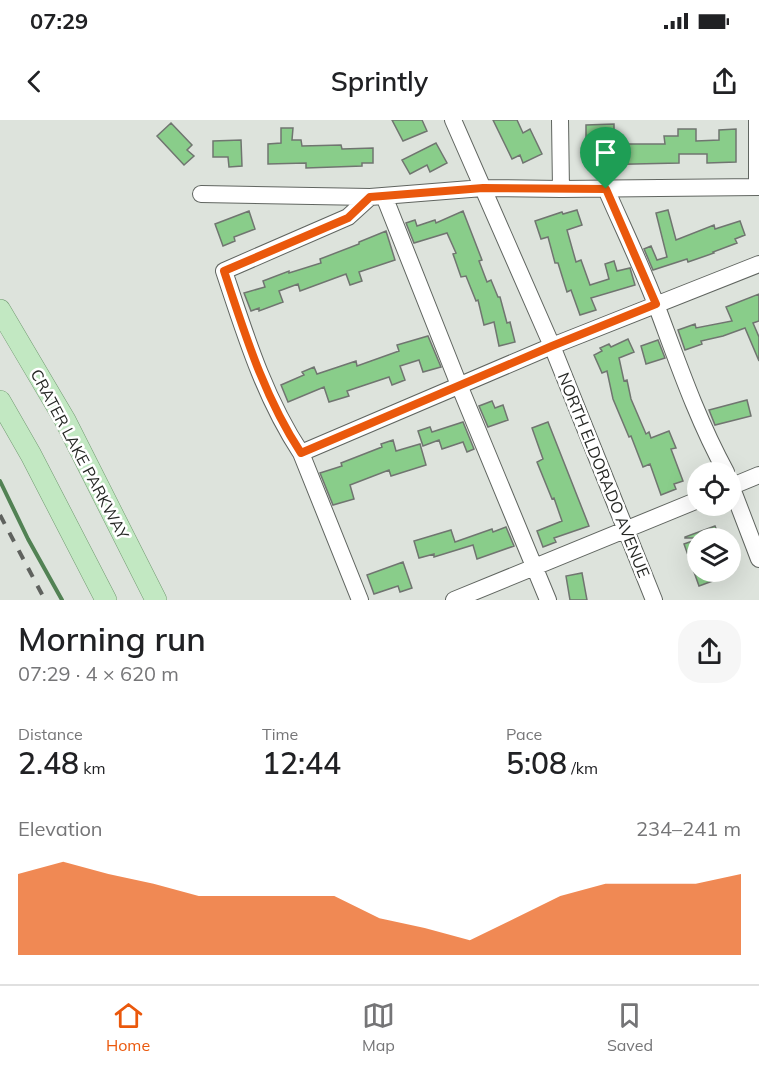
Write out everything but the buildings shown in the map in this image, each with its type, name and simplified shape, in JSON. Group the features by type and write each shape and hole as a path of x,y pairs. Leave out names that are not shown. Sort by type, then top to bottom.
{"main road":[{"name":"CRATER LAKE PARKWAY","path":"0,310 65,420 156,600"},
{"path":"0,401 31,455 106,600"}],"street":[{"name":"NORTH ELDORADO AVENUE","path":"453,120 552,346 654,600"},
{"path":"560,120 561,189"},
{"path":"201,194 377,196 483,188 758,187 757,120"},
{"path":"606,189 656,304 684,381 720,462"},
{"path":"360,600 301,453 286,431 259,375 224,271 348,218 377,196"},
{"path":"377,196 459,385 548,600"},
{"path":"301,453 552,346 759,264"},
{"path":"741,479 759,475"},
{"path":"454,600 687,505"},
{"path":"741,511 759,558"}],"waterway":[{"path":"0,481 28,539 62,600"}],"railway":[{"path":"0,515 45,600"}],"route":[{"path":"483,188 606,189 656,304 301,453 286,431 259,375 224,271 348,218 370,197 483,188"}]}
